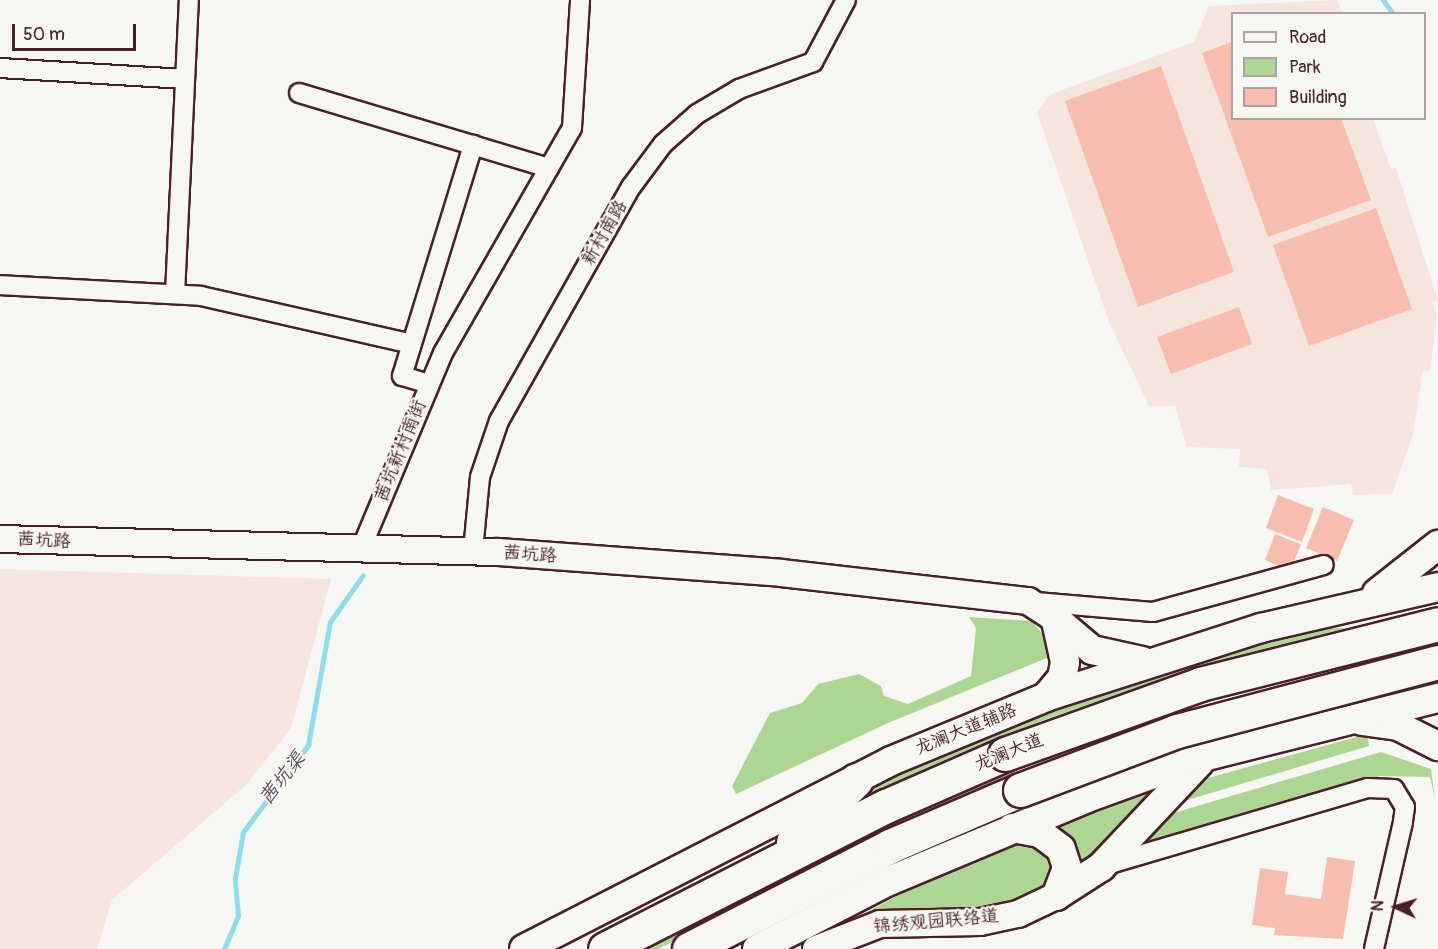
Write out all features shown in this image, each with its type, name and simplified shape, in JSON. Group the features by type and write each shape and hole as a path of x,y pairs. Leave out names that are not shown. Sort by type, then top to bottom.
{"highway":[{"name":"龙澜大道","path":"605,949 773,861 1005,754 1200,684 1438,624"},
{"path":"689,949 890,846 1020,789 1177,731 1438,662"},
{"path":"773,861 856,780"}],"main road":[{"path":"1351,605 1393,584 1438,545"},
{"name":"龙澜大道辅路","path":"524,949 856,780 1046,698 1159,658 1315,614 1438,587"},
{"path":"1315,614 1350,623 1374,655 1370,695 1346,721"},
{"path":"1053,616 1081,644 1104,655 1159,658"},
{"path":"1046,698 1058,686 1065,662 1053,616"},
{"path":"757,949 889,881 1012,828 1208,756 1438,698"},
{"path":"1346,721 1398,726 1438,746"},
{"path":"1056,896 1101,867 1208,756"},
{"path":"1012,828 1040,833 1061,849 1067,868 1056,896"}],"street":[{"path":"175,294 189,0"},
{"name":"茜坑新村南街","path":"361,549 443,353 572,128 580,0"},
{"name":"新村南路","path":"473,551 480,477 499,421 631,187 663,144 697,114 739,89 813,62 846,0"},
{"path":"0,68 185,79"},
{"path":"299,93 549,168"},
{"path":"429,384 402,376 473,145"},
{"path":"0,285 175,294 412,344"},
{"name":"茜坑路","path":"0,539 473,551 869,580 1028,601 1053,616"},
{"path":"1028,601 1153,612 1324,565"},
{"path":"1101,867 1368,788 1394,789 1402,796 1404,814 1378,947"},
{"name":"锦绣观园联络道","path":"816,949 880,924 980,922 1018,914 1056,896"}],"shaded area":[{"path":"1337,0 1342,12 1231,12 1231,120 1373,120 1391,169 1396,168 1438,301 1433,302 1437,316 1430,370 1423,371 1413,435 1392,494 1353,495 1351,484 1271,490 1267,469 1239,467 1240,449 1187,447 1175,406 1149,406 1109,322 1037,112 1051,94 1194,42 1209,6"},
{"path":"0,569 331,579 291,728 247,784 112,900 97,949 0,949"}],"green space":[{"path":"969,617 1031,621 1055,647 1047,658 888,723 736,794 732,786 770,713 802,703 818,684 859,674 881,686 884,696 908,704 971,676 976,628"},
{"path":"1319,628 1346,628 1150,683 1041,721 829,814 881,778 1076,695"},
{"path":"1265,721 1271,723 1013,813 731,949 718,949 995,815"},
{"path":"1367,734 1369,746 1164,807 1201,780"},
{"path":"1381,752 1431,769 1435,799 1430,777 1380,776 1143,845 1141,840 1170,814"},
{"path":"1011,767 1015,777 786,883 658,949 637,949 835,846"},
{"path":"1148,793 1106,848 1074,877 1045,830"},
{"path":"1031,839 1056,858 1051,887 999,909 838,928 917,885"}],"building":[{"path":"1231,42 1231,120 1342,120 1371,200 1268,237 1202,53"},
{"path":"1161,66 1234,272 1138,307 1065,101"},
{"path":"1376,208 1412,309 1309,346 1273,245"},
{"path":"1239,307 1252,344 1171,374 1157,337"},
{"path":"1278,495 1314,509 1302,542 1266,528"},
{"path":"1323,507 1354,520 1337,561 1306,548"},
{"path":"1275,534 1301,544 1290,571 1265,560"},
{"path":"1327,857 1355,861 1343,939 1274,935 1275,928 1252,925 1260,868 1288,872 1285,894 1321,899"}],"waterway":[{"path":"1383,0 1392,12"},
{"name":"茜坑渠","path":"224,949 238,916 235,878 243,832 308,745 330,622 363,575"}]}
